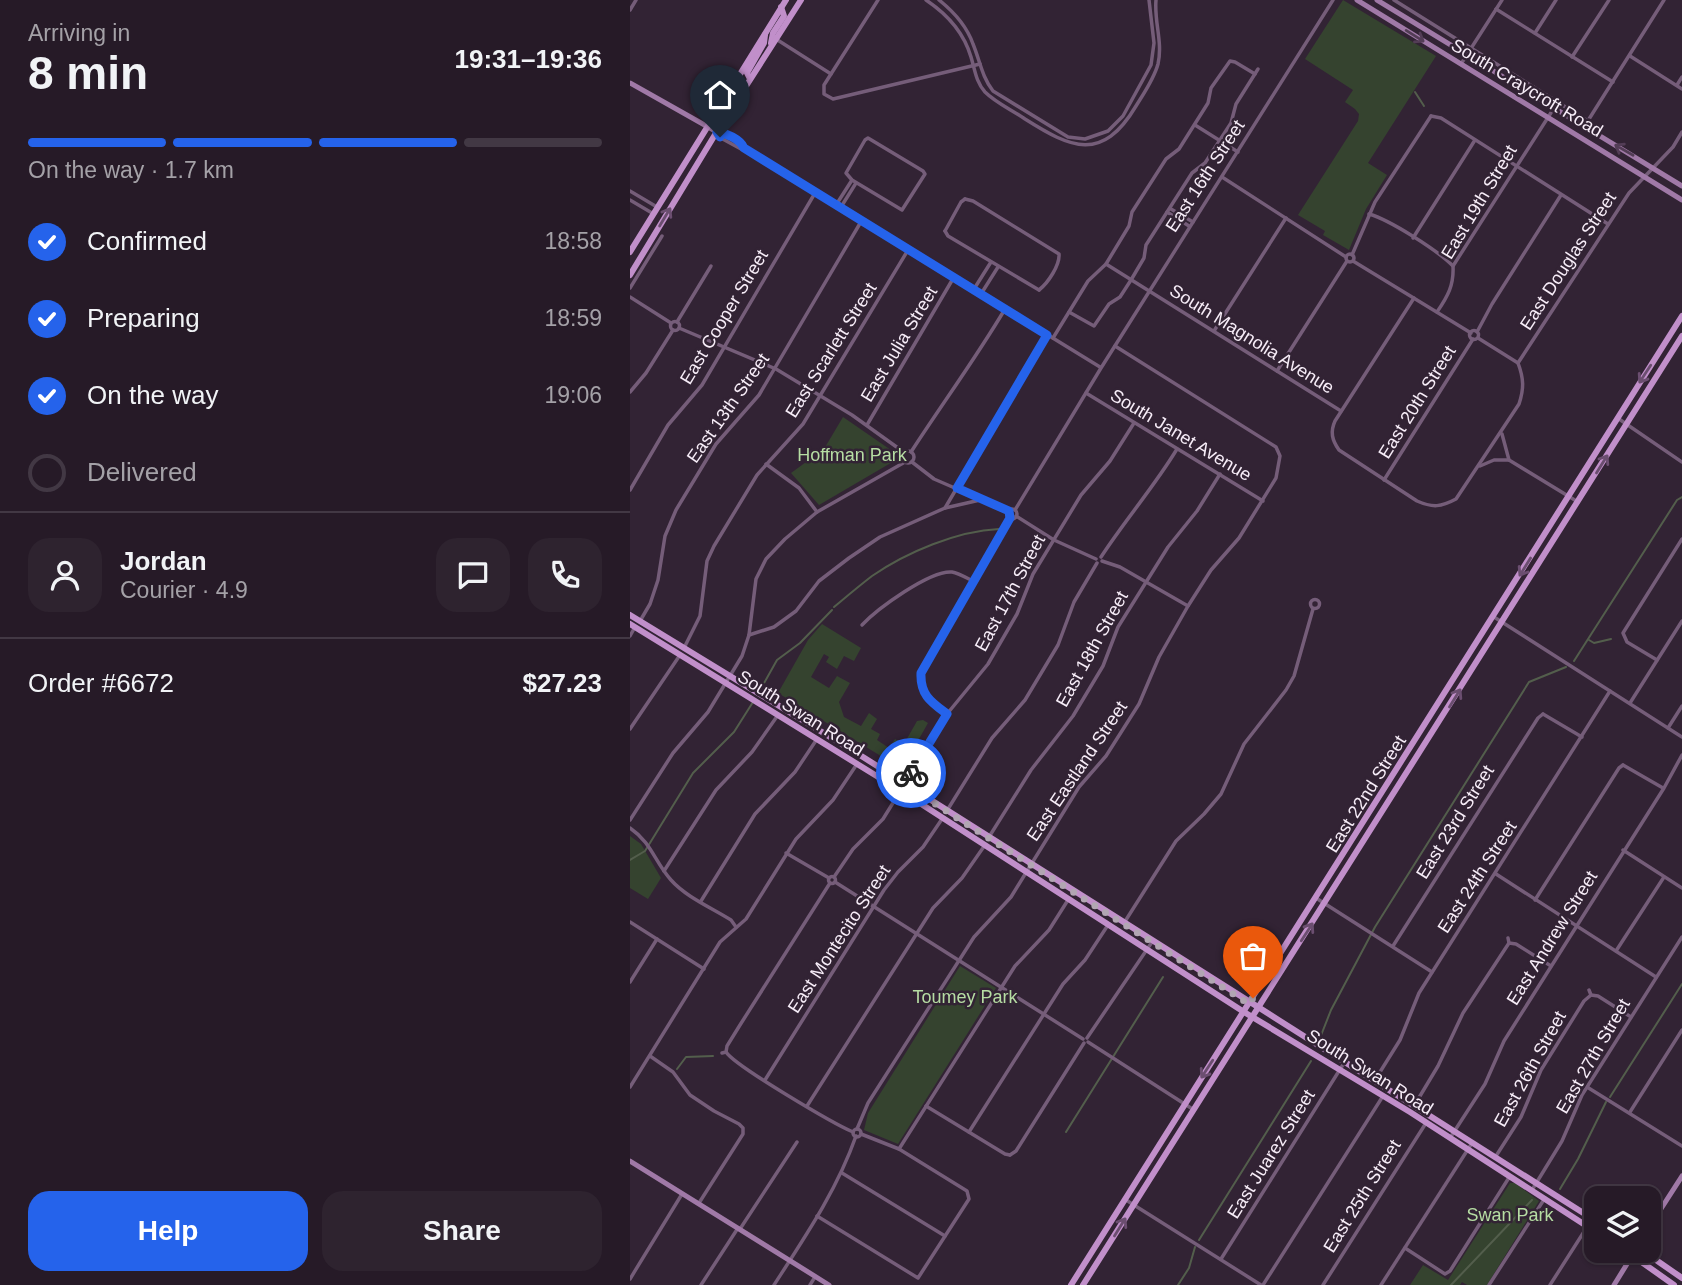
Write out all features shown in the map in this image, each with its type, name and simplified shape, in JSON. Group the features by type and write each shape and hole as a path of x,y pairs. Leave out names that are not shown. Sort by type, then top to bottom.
{"main road":[{"path":"630,251 786,0"},
{"path":"630,275 801,0"},
{"name":"South Craycroft Road","path":"1357,0 1682,200"},
{"name":"South Craycroft Road","path":"1377,0 1682,186"},
{"path":"770,48 774,33 784,16 781,7"},
{"path":"750,79 747,73 764,43 765,33"},
{"path":"630,83 717,132"},
{"name":"East 22nd Street","path":"1071,1285 1682,316"},
{"name":"East 22nd Street","path":"1083,1285 1682,336"},
{"name":"South Swan Road","path":"630,615 635,624 730,676 758,703 819,735 857,764 947,811 989,837 1068,900 1244,1012 1374,1081 1414,1106 1510,1176 1534,1187"},
{"name":"South Swan Road","path":"682,651 726,683 762,696 902,787 942,818 1152,942 1258,1009 1383,1096 1426,1123 1452,1135"},
{"path":"1428,721 1437,726"},
{"path":"1362,825 1371,831"},
{"name":"South Swan Road","path":"1470,1147 1495,1158 1534,1187 1584,1215"},
{"path":"630,1161 829,1285"},
{"path":"1661,1209 1682,1176"},
{"name":"South Swan Road","path":"1547,1195 1584,1225"},
{"path":"1614,1285 1626,1263"},
{"path":"1644,1263 1674,1285"},
{"path":"1660,1263 1682,1278"}],"street":[{"path":"630,10 636,0"},
{"path":"878,0 822,92 833,99 980,64"},
{"path":"926,0 954,25 965,42 978,81 992,98 1058,139 1076,145 1100,141 1125,124 1155,74 1160,45 1156,0"},
{"path":"939,0 965,28 985,80 993,91 1062,134 1078,139 1101,135 1115,126 1149,71 1154,51 1149,0"},
{"name":"East 16th Street","path":"1015,510 1149,291 1333,0"},
{"name":"South Craycroft Road","path":"1394,0 1588,121"},
{"path":"1461,64 1502,0"},
{"path":"1535,33 1556,0"},
{"path":"1572,57 1609,0"},
{"path":"1584,127 1664,0"},
{"path":"1496,9 1613,82"},
{"path":"776,39 831,74"},
{"path":"1630,56 1682,89"},
{"path":"1053,338 1088,281 1106,264 1129,226 1132,212 1166,159 1179,149 1208,103 1211,88 1227,63 1235,62 1255,74"},
{"path":"1069,312 1094,326 1109,304 1120,297 1144,258 1146,245 1168,210 1192,173 1206,163 1231,123 1236,104 1258,69"},
{"path":"1677,85 1682,77"},
{"name":"East 19th Street","path":"1437,312 1450,292 1454,278 1453,266 1554,108"},
{"path":"1277,371 1352,255 1369,214 1431,114 1609,224"},
{"path":"1194,125 1238,152"},
{"path":"717,132 724,133 742,144 744,148 1101,368"},
{"name":"East Douglas Street","path":"1518,363 1629,193 1654,168 1682,132"},
{"path":"869,138 925,174 902,210 854,181 847,177 846,170 869,138"},
{"path":"1412,237 1475,140"},
{"path":"1222,177 1347,259 1518,363"},
{"path":"839,206 854,181"},
{"path":"630,191 655,210"},
{"name":"East Cooper Street","path":"630,490 668,425 702,385 816,192"},
{"path":"1475,338 1492,304 1561,195"},
{"path":"965,197 1061,256 1039,291 990,262 943,231 965,197"},
{"path":"630,200 655,210"},
{"path":"1168,210 1191,224"},
{"path":"1369,214 1412,237 1453,266"},
{"path":"1214,331 1286,218"},
{"name":"East 13th Street","path":"630,636 654,592 665,536 677,509 710,453 753,402 862,220"},
{"path":"630,288 662,236"},
{"name":"East Scarlett Street","path":"630,729 682,651 700,616 707,561 714,546 757,475 803,424 821,397 909,249"},
{"path":"1352,255 1353,261"},
{"path":"974,289 990,262"},
{"name":"South Magnolia Avenue","path":"1106,264 1341,411 1331,430 1334,444 1345,455 1426,505 1443,506 1457,499 1501,432 1519,404 1524,390 1523,375 1518,363"},
{"path":"671,323 677,322 711,266"},
{"path":"981,294 998,267"},
{"name":"East Julia Street","path":"867,425 954,277"},
{"path":"630,297 671,323 673,330"},
{"path":"1341,411 1414,298"},
{"path":"630,392 651,366 673,330 679,328 774,368 867,425 905,453 911,452 943,402 977,357 1005,309"},
{"path":"677,322 679,328"},
{"path":"1471,333 1477,332"},
{"path":"945,508 1047,335"},
{"name":"East 20th Street","path":"1384,480 1475,338"},
{"name":"East Eastland Street","path":"774,1285 842,1173 867,1103 959,960 983,926 1004,907 1079,787 1106,756 1139,704 1159,656 1210,570 1239,538 1276,478 1282,453 1276,447 1115,346"},
{"name":"South Janet Avenue","path":"1086,393 1263,501"},
{"path":"1617,418 1682,462"},
{"name":"East 17th Street","path":"765,1080 730,1058 724,1052 727,1046 853,849 883,819 947,714 988,664 1017,614 1033,574 1081,495 1110,461 1134,423"},
{"path":"1501,432 1509,460"},
{"path":"947,811 992,738 1025,700 1058,645 1074,602 1099,560 1128,516 1152,489 1177,449"},
{"path":"911,452 914,456 912,462"},
{"path":"905,453 905,462"},
{"path":"1478,467 1494,460 1509,460 1578,502"},
{"path":"630,820 667,761 703,719 742,656 749,635 756,579 766,559 817,512 905,462 912,462 934,479 980,500 1009,511 1015,510 1016,516 1054,540 1120,567 1188,606"},
{"path":"766,464 806,495 817,512"},
{"name":"East 18th Street","path":"989,837 1031,770 1073,716 1103,666 1118,627 1167,547 1197,511 1220,474"},
{"path":"749,635 774,627 796,611 819,581 880,537 945,508 980,500"},
{"path":"947,714 922,692 921,673 1010,518 1009,511"},
{"path":"1010,518 1016,516"},
{"path":"1657,660 1621,636 1682,539"},
{"path":"862,625 877,609 934,575 952,572 973,581"},
{"path":"1123,924 1176,841 1205,814 1221,794 1244,744 1286,691 1294,676 1313,609"},
{"path":"1494,617 1682,737"},
{"path":"1630,703 1682,621"},
{"name":"East 24th Street","path":"1374,1081 1400,1040 1415,1000 1610,691"},
{"path":"1668,728 1682,706"},
{"path":"1542,709 1543,715 1582,737"},
{"path":"664,871 716,790 752,752 778,715"},
{"name":"East 23rd Street","path":"1392,946 1538,718 1543,715"},
{"path":"701,901 755,814 795,772 819,735"},
{"name":"East Andrew Street","path":"1452,1135 1485,1084 1504,1041 1664,788 1682,755"},
{"path":"1622,759 1623,765"},
{"path":"630,1087 720,942 749,915 786,853 839,792 857,764"},
{"path":"1535,900 1623,765"},
{"path":"1623,765 1664,788"},
{"name":"East Montecito Street","path":"765,1080 890,882 923,847 942,818"},
{"path":"630,828 646,841 664,871 677,886 731,920 737,928"},
{"path":"807,1106 933,908 962,878 985,845"},
{"path":"1623,850 1682,888"},
{"path":"786,853 875,906 1194,1110"},
{"path":"1496,874 1657,977"},
{"path":"1616,951 1664,877"},
{"path":"1316,898 1432,972"},
{"path":"899,1149 1022,956 1049,930 1068,900"},
{"path":"630,922 704,969"},
{"path":"969,1132 1063,984 1109,924"},
{"name":"East 27th Street","path":"1534,1187 1562,1141 1577,1102 1682,937"},
{"path":"630,982 657,939"},
{"path":"1414,1106 1438,1066 1463,1013 1509,941 1551,966"},
{"path":"926,1106 1010,1156 1016,1151 1085,1040 1152,942"},
{"name":"East 26th Street","path":"1495,1158 1521,1117 1541,1070 1590,993 1631,1017"},
{"path":"1630,1112 1682,1030"},
{"path":"650,1056 673,1072 690,1095 743,1129 743,1134 699,1203"},
{"name":"East Juarez Street","path":"1221,1259 1342,1066"},
{"path":"765,1080 837,1125 899,1149 971,1196 918,1278 817,1216"},
{"path":"1587,1087 1682,1146"},
{"path":"1124,1199 1262,1285 1383,1096"},
{"name":"East 25th Street","path":"1323,1285 1426,1123"},
{"path":"701,1285 797,1142"},
{"path":"1381,1285 1470,1147"},
{"path":"842,1173 945,1237"},
{"path":"1405,1248 1446,1274 1510,1176"},
{"path":"630,1279 682,1193"},
{"path":"1489,1285 1547,1195"},
{"path":"1550,1285 1584,1232"},
{"path":"810,1285 815,1277"}],"green space":[{"path":"1343,0 1436,56 1368,163 1387,175 1366,209 1349,250 1323,235 1325,231 1298,215 1358,121 1359,114 1345,102 1353,90 1305,59"},
{"name":"Hoffman Park","path":"843,417 901,457 819,505 791,473 824,449"},
{"path":"822,624 861,648 854,661 844,656 837,669 826,662 829,657 824,654 811,677 829,688 837,676 850,683 839,702 844,717 861,726 869,713 877,719 871,729 880,734 877,740 889,748 895,739 904,744 917,721 928,723 902,769 778,693 808,640"},
{"path":"630,836 641,844 661,878 648,899 630,888"},
{"name":"Toumey Park","path":"960,966 996,988 898,1144 864,1130 868,1113"},
{"name":"Swan Park","path":"1510,1183 1515,1183 1539,1201 1487,1285 1467,1285 1462,1282 1460,1285 1410,1285 1423,1265 1448,1280"}],"waterway":[{"path":"1415,92 1424,106"},
{"path":"1574,661 1677,500 1682,497"},
{"path":"834,607 872,576 916,551 950,538 999,529"},
{"path":"759,692 777,660 800,643 832,610"},
{"path":"1589,640 1594,643 1611,639"},
{"path":"1320,1038 1331,1010 1375,927 1529,682 1566,667"},
{"path":"630,860 645,851 693,773 734,732 753,702"},
{"path":"1066,1132 1163,977"},
{"path":"1610,1097 1682,984"},
{"path":"677,1069 686,1057 713,1056"},
{"path":"1199,1240 1311,1061"},
{"path":"1560,1189 1606,1102"},
{"path":"1451,1285 1532,1200"},
{"path":"1178,1285 1189,1268 1195,1247"}],"way so far":[{"path":"911,773 904,784 1249,1004 1253,998"}],"route":[{"path":"720,137 717,132 724,133 742,144 744,148 1047,335 957,488 1009,511 1007,515 1010,518 921,673 922,692 947,714 911,773"}]}
